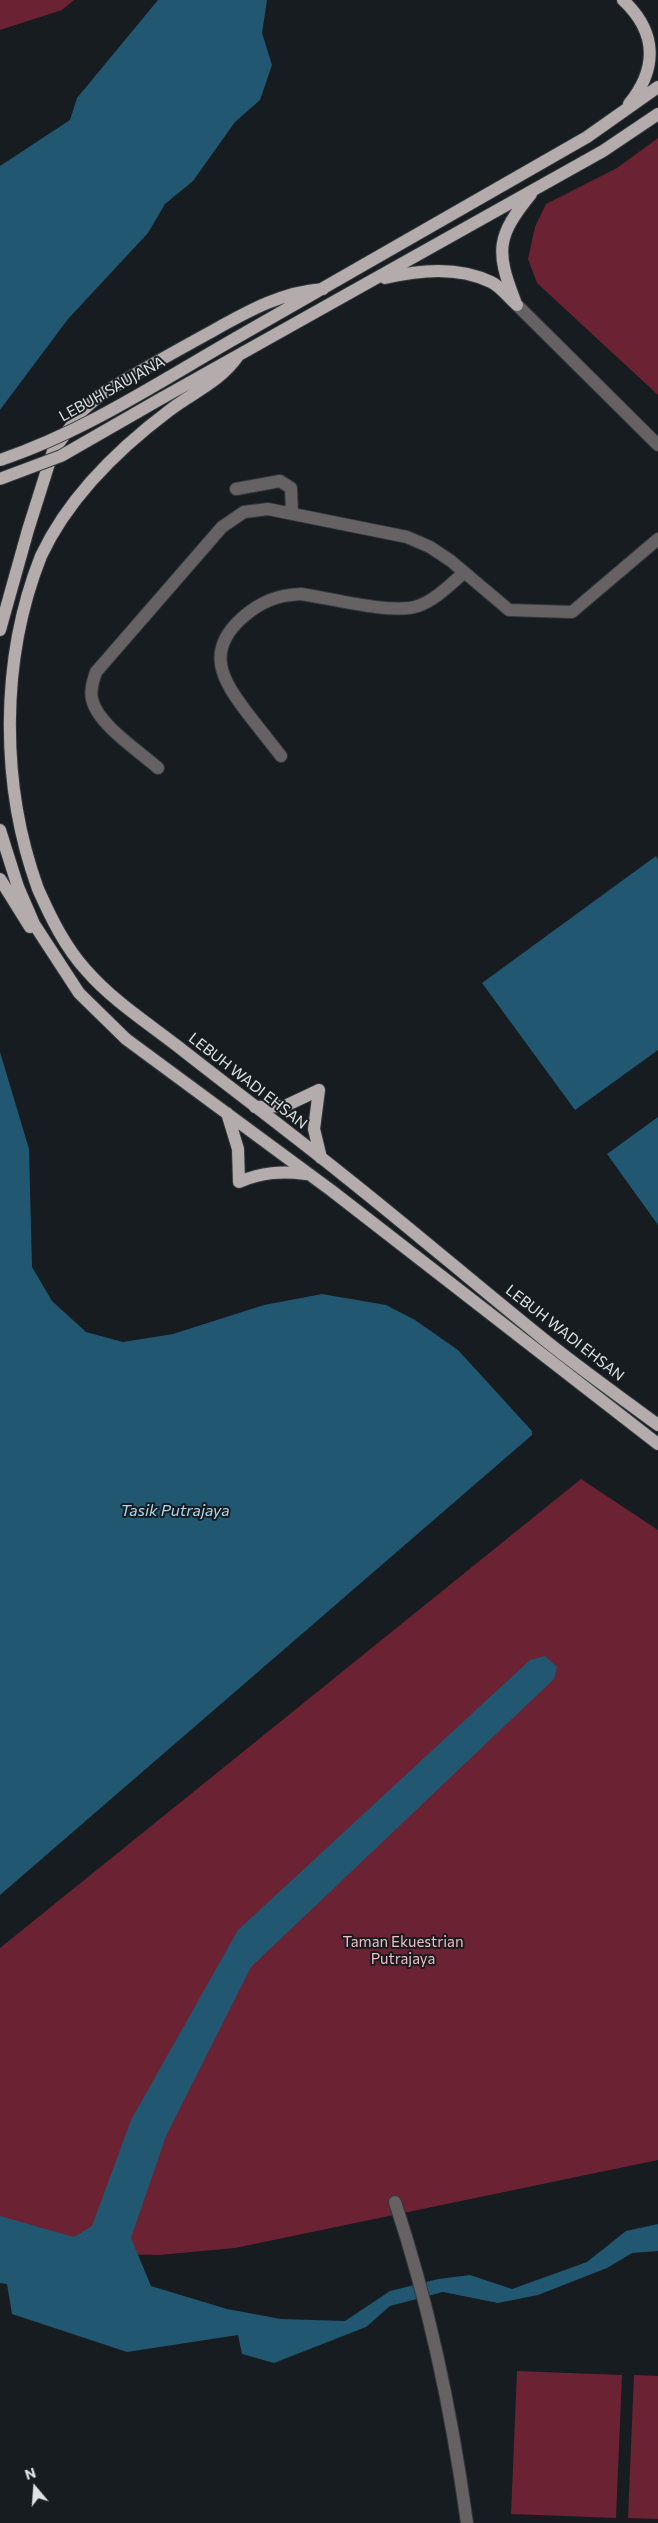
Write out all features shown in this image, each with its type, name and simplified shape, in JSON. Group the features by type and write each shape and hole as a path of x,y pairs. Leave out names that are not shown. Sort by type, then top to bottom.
{"main road":[{"path":"621,114 646,78 650,58 650,44 642,21 623,0"},
{"name":"LEBUH SAUJANA","path":"0,460 37,448 81,426 587,138 658,87"},
{"path":"0,479 61,456 603,151 658,114"},
{"path":"517,305 504,272 501,247 510,221 536,188"},
{"path":"373,280 421,270 466,274 492,282 517,305"},
{"path":"0,630 28,530 53,451 82,410 100,394 250,311 281,296 302,290 323,288"},
{"name":"LEBUH WADI EHSAN","path":"238,356 218,379 172,408 104,466 66,510 41,554 26,591 11,650 6,690 4,752 10,795 20,838 50,916 87,972 134,1013 321,1158 544,1340 658,1425"},
{"path":"0,830 18,887 41,933"},
{"path":"0,878 29,927 41,933"},
{"name":"LEBUH WADI EHSAN","path":"41,933 79,993 126,1039 309,1174 658,1444"},
{"path":"255,1107 285,1106 319,1090 314,1128 321,1158"},
{"path":"227,1113 238,1149 239,1182 256,1175 277,1172 309,1174"}],"street":[{"path":"517,305 658,445"},
{"path":"236,489 280,481 286,483 291,488 292,514"},
{"path":"158,768 105,722 96,710 92,698 92,684 96,672 222,527 232,518 244,512 268,509 407,537 430,547 464,572 509,610 572,612 658,538"},
{"path":"281,756 228,687 221,670 220,654 227,636 238,621 253,608 270,599 285,595 300,594 402,610 419,606 434,599 464,572"},
{"path":"396,2202 434,2339 456,2439 467,2523"}],"green space":[{"path":"0,0 74,0 62,10 0,30"},
{"path":"658,138 658,395 537,283 528,259 535,227 546,204 617,168"},
{"name":"Taman Ekuestrian Putrajaya","path":"581,1479 658,1530 658,2160 235,2248 159,2255 103,2254 0,2237 0,1948"},
{"path":"517,2371 622,2375 616,2518 511,2514"},
{"path":"634,2375 658,2376 658,2519 628,2518"}],"water":[{"path":"158,0 267,0 262,33 272,65 260,100 235,122 193,181 165,204 148,233 68,319 0,410 0,166 70,120 77,98"},
{"path":"656,856 658,860 658,1050 575,1110 482,983"},
{"name":"Tasik Putrajaya","path":"0,1052 29,1149 32,1267 52,1301 86,1332 123,1342 173,1334 264,1305 322,1294 386,1305 415,1320 458,1350 532,1431 532,1435 0,1895"},
{"path":"658,1117 658,1225 607,1154"},
{"path":"545,1656 557,1667 554,1679 251,1967 166,2136 131,2238 151,2286 227,2309 281,2319 345,2321 390,2291 438,2279 470,2275 512,2289 587,2262 626,2231 658,2224 658,2251 632,2253 607,2268 538,2295 498,2303 443,2292 390,2306 366,2327 274,2363 242,2354 238,2335 127,2352 12,2314 7,2284 0,2283 0,2216 74,2237 92,2226 131,2120 238,1930 530,1660"}]}
